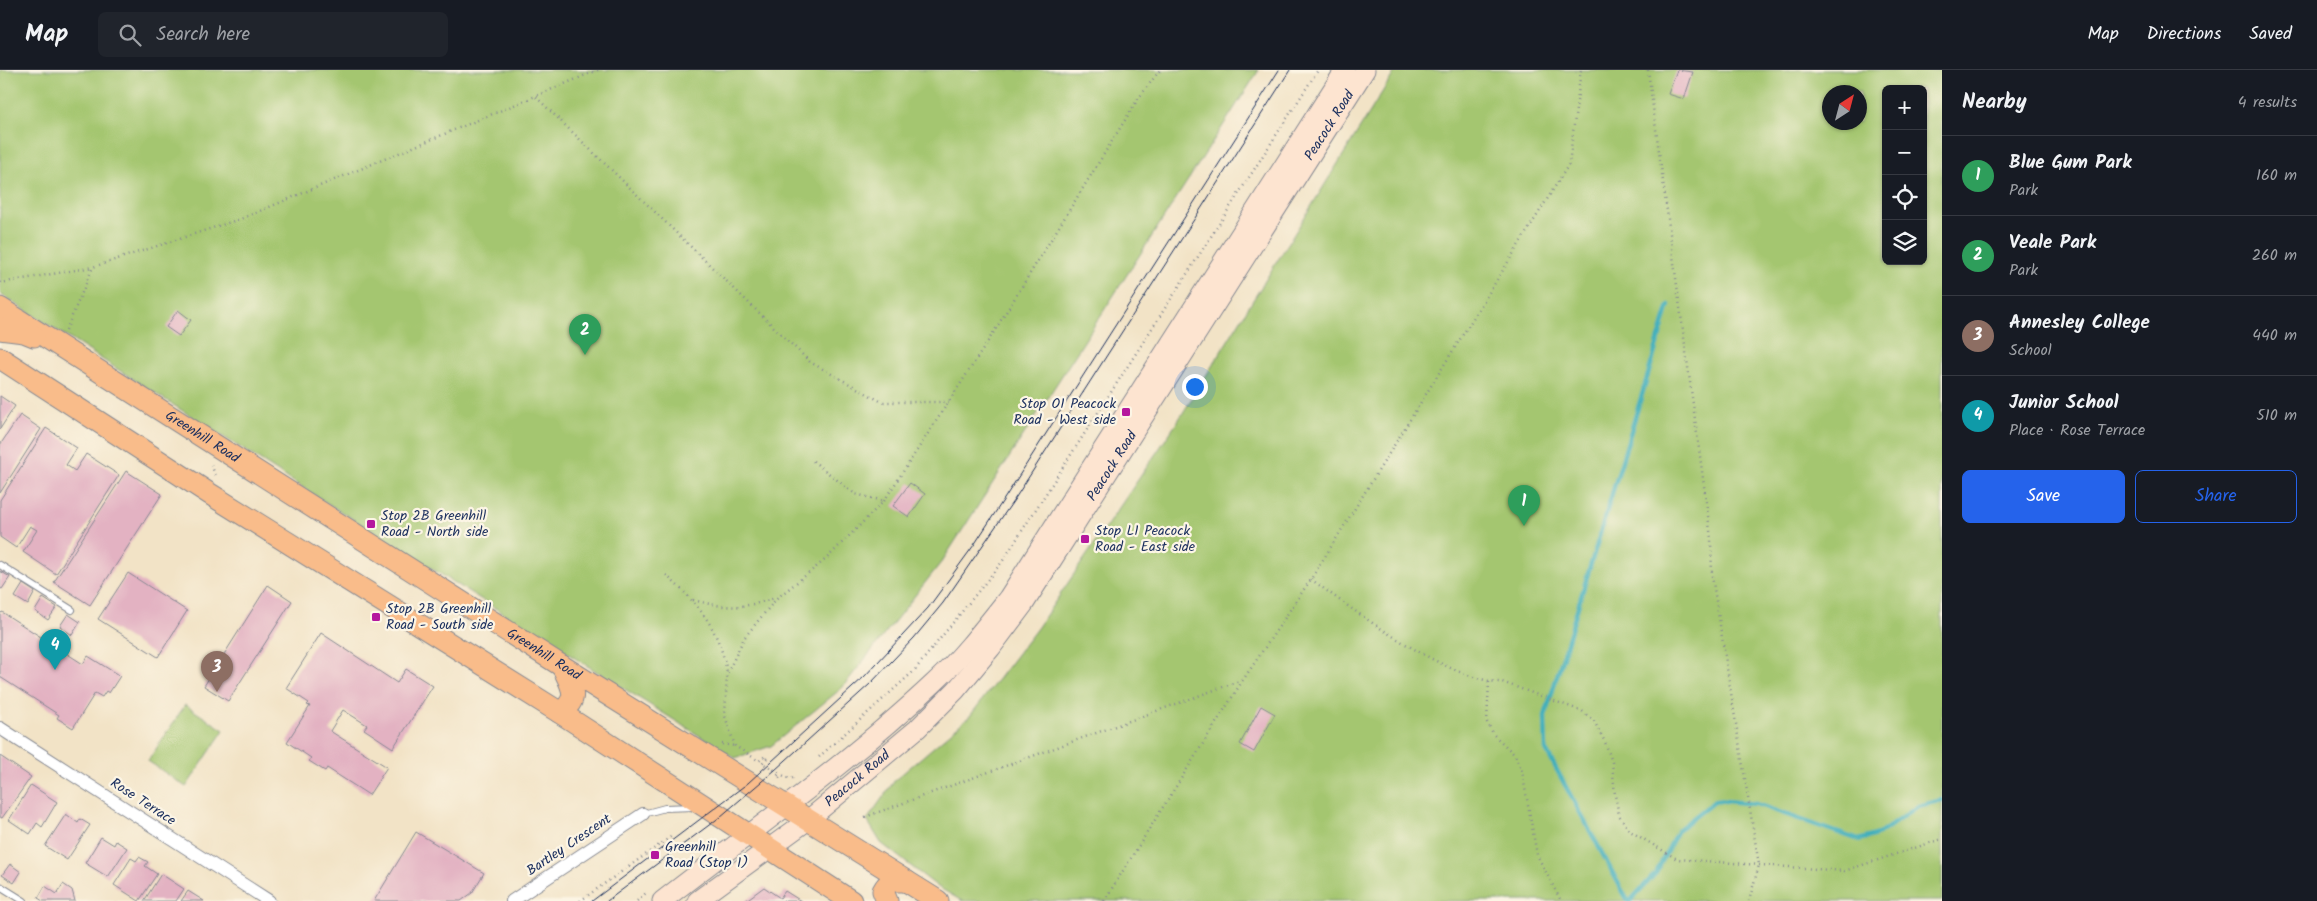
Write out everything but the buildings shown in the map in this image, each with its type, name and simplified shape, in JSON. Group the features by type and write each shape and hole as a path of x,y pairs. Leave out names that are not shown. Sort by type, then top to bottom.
{"highway":[{"name":"Greenhill Road","path":"0,308 562,666 938,901"},
{"path":"0,329 24,332 56,344"},
{"path":"0,358 218,499 559,712 851,901"},
{"path":"559,712 569,707 572,701 572,687 562,666"},
{"path":"887,901 883,891 887,883 892,880 906,881"}],"main road":[{"name":"Peacock Road","path":"662,901 873,737 935,682 974,640 1008,598 1352,74"},
{"name":"Peacock Road","path":"698,901 808,820 917,729 956,690 991,648 1024,604 1352,74"}],"street":[{"name":"Rose Terrace","path":"0,728 269,901"},
{"name":"Bartley Crescent","path":"512,901 642,814"}],"lane":[{"path":"0,565 72,610"},
{"path":"642,814 678,806 705,807"},
{"path":"0,886 24,901"}],"path":[{"path":"0,283 93,267 243,218 598,70"},
{"path":"727,674 744,638 777,598 825,560 884,501 949,402 1138,99 1156,72 1160,70"},
{"path":"812,764 914,671 935,648 1002,562 1318,70"},
{"path":"1104,901 1243,680 1312,579 1569,164 1581,70"},
{"path":"1648,70 1711,538 1712,576 1759,865 1749,901"},
{"path":"536,97 810,362 882,402 949,402"},
{"path":"56,344 70,322 93,267"},
{"path":"212,456 211,465 218,480"},
{"path":"813,461 855,494 884,501"},
{"path":"666,575 693,600 716,633 727,674 724,716 735,746 759,761 765,756 767,758 762,762 780,773 777,776 779,778 782,775 791,779 798,775"},
{"path":"1312,579 1345,605 1404,644 1464,673 1489,682 1502,682 1582,711 1594,721 1605,742 1612,762 1619,815 1630,831 1677,859 1844,871 1942,839"},
{"path":"693,600 720,606 746,607 777,598"},
{"path":"865,817 1243,680"},
{"path":"1489,682 1488,722 1494,735 1515,755 1522,771 1537,855 1561,901"},
{"path":"580,901 672,836"}],"green space":[{"path":"0,70 1259,70 943,560 842,688 771,746 735,758 319,498 0,294"},
{"path":"1396,70 1942,70 1942,901 962,901 938,887 881,843 867,820 895,780 970,716 1038,627 1176,424"},
{"path":"185,705 224,730 186,787 148,761"}],"waterway":[{"path":"1628,901 1546,750 1545,716 1669,305"},
{"path":"1630,901 1656,873 1678,830 1716,800 1756,804 1859,840 1879,834 1918,806 1942,800"}],"tram line":[{"path":"592,901 748,783 864,677 928,608 974,545 1006,496 1279,70"},
{"path":"607,901 720,817 775,770 870,684 914,638 943,603 1016,497 1290,70"}],"place":[{"name":"Veale Park","path":"585,355"},
{"name":"Stop O1 Peacock Road - West side","path":"1126,412"},
{"name":"Stop 2B Greenhill Road - North side","path":"371,524"},
{"name":"Blue Gum Park","path":"1524,526"},
{"name":"Stop L1 Peacock Road - East side","path":"1085,539"},
{"name":"Stop 2B Greenhill Road - South side","path":"376,617"},
{"name":"Junior School","path":"55,670"},
{"name":"Annesley College","path":"217,692"},
{"name":"Greenhill Road (Stop 1)","path":"655,855"}]}
